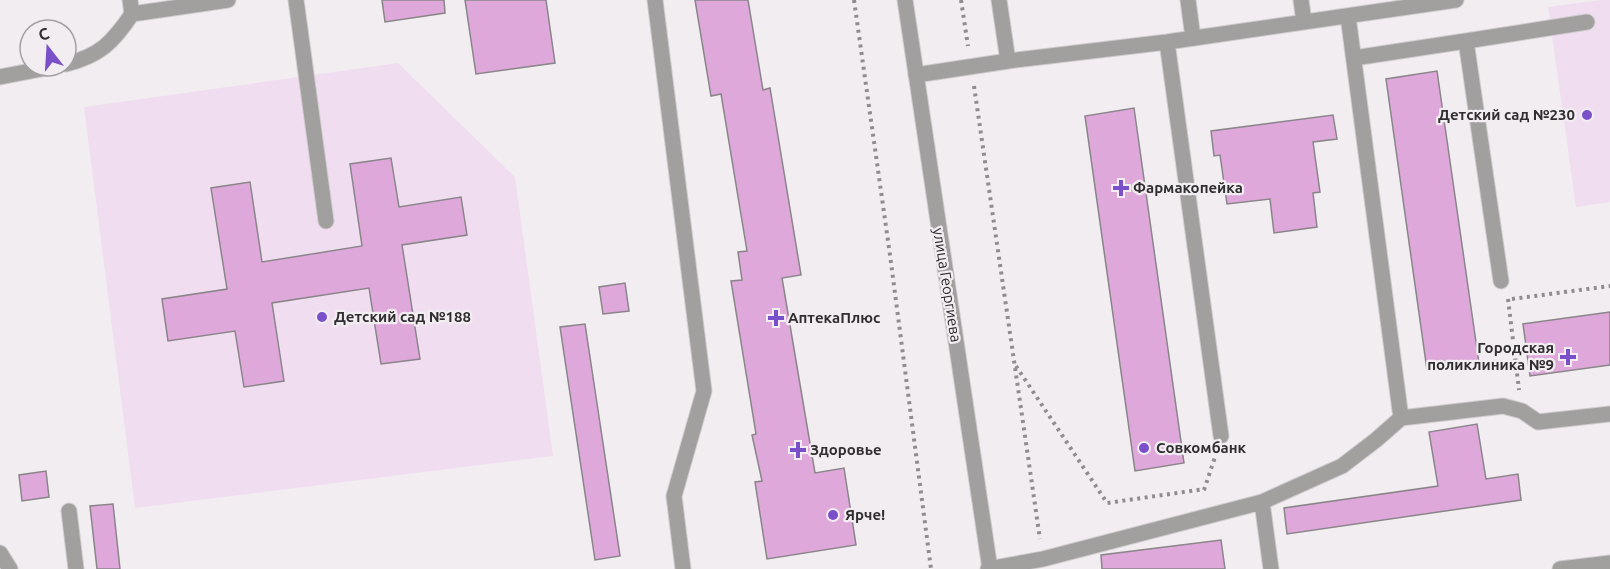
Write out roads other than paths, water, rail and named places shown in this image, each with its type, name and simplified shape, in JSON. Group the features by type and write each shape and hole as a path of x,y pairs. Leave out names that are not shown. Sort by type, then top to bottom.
{"street":[{"path":"78,60 98,53 117,36 131,7 228,0"},
{"path":"296,0 326,221"},
{"path":"655,0 704,391 674,496 683,569"},
{"name":"улица Георгиева","path":"905,0 990,569"},
{"path":"999,0 1008,61"},
{"path":"1188,0 1193,38"},
{"path":"1301,0 1304,22"},
{"path":"916,75 1348,16 1417,3 1456,0"},
{"path":"1348,16 1401,418"},
{"path":"1354,58 1587,22"},
{"path":"1466,41 1501,281"},
{"path":"1167,42 1221,436"},
{"path":"0,77 18,74"},
{"path":"990,569 1043,559 1262,502 1342,466 1401,418 1503,406 1522,411 1538,423 1610,414"},
{"path":"1262,502 1271,569"},
{"path":"69,511 76,569"},
{"path":"0,553 10,569"},
{"path":"1560,569 1610,563"}],"place":[{"name":"Детский сад №230","path":"1587,115"},
{"name":"Фармакопейка","path":"1121,188"},
{"name":"Детский сад №188","path":"322,317"},
{"name":"АптекаПлюс","path":"776,318"},
{"name":"Городская поликлиника №9","path":"1568,357"},
{"name":"Совкомбанк","path":"1144,448"},
{"name":"Здоровье","path":"798,450"},
{"name":"Ярче!","path":"833,515"}]}
